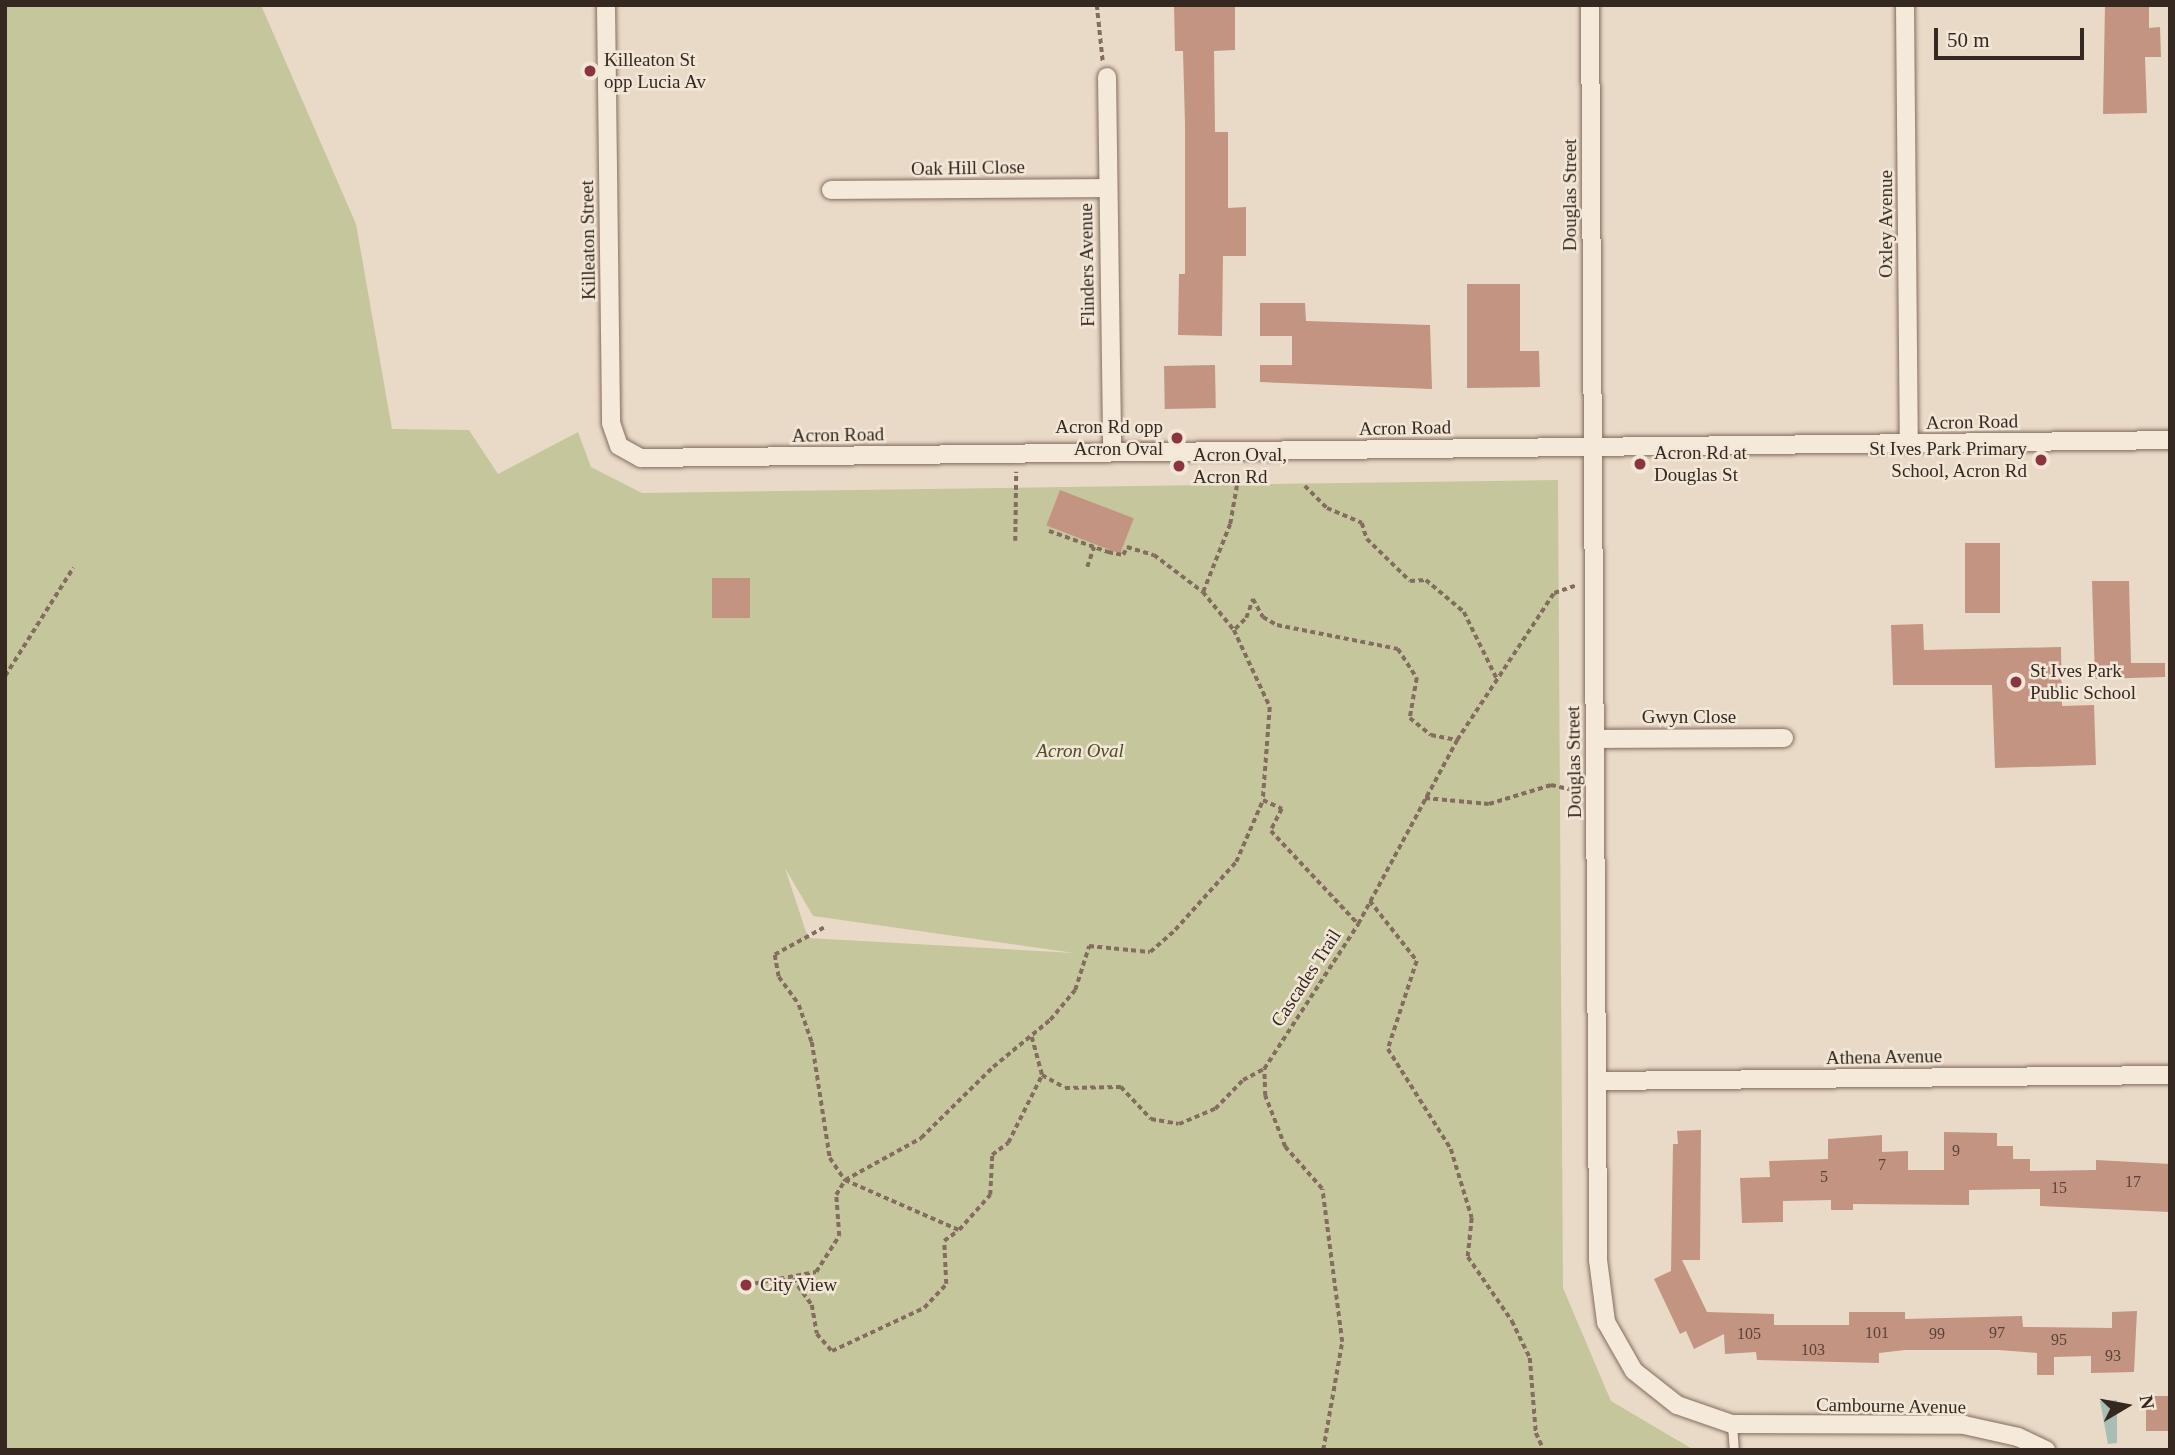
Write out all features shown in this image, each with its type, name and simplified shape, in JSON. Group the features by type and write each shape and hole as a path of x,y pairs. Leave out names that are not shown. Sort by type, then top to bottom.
{"street":[{"name":"Killeaton Street","path":"606,5 611,423 619,446 641,458"},
{"name":"Douglas Street","path":"1590,5 1598,1260 1606,1322 1634,1371 1676,1405 1732,1424"},
{"name":"Oxley Avenue","path":"1905,5 1909,443"},
{"name":"Flinders Avenue","path":"1107,77 1106,188 1112,451"},
{"name":"Oak Hill Close","path":"831,190 1106,188"},
{"name":"Acron Road","path":"641,458 2170,440"},
{"name":"Gwyn Close","path":"1595,739 1784,738"},
{"name":"Athena Avenue","path":"1598,1081 2170,1075"},
{"name":"Cambourne Avenue","path":"1732,1424 1964,1425 2018,1437 2046,1450"}],"lane":[{"path":"1732,1424 1734,1450"}],"path":[{"path":"1097,5 1107,77"},
{"path":"1015,453 1015,541"},
{"path":"1203,592 1230,524 1237,484"},
{"path":"1305,486 1327,508 1362,523 1367,540 1410,582 1426,580 1464,612 1497,679"},
{"path":"746,1285 793,1279 816,1272 839,1236 836,1195 845,1180 921,1138 993,1067 1032,1037 1075,990 1089,946 1150,953 1205,900 1236,862 1263,800 1270,706 1234,630 1203,592 1154,555 1127,547 1123,555 1049,531"},
{"path":"1087,567 1094,547"},
{"path":"5,676 73,568"},
{"name":"Cascades Trail","path":"1264,1069 1358,924 1457,740 1554,593 1593,580"},
{"path":"1234,630 1247,618 1253,599 1263,617 1277,625 1398,649 1417,678 1410,718 1431,735 1457,740"},
{"path":"1425,798 1489,804 1551,785 1596,795"},
{"path":"1263,800 1282,809 1271,831 1358,924"},
{"path":"1370,901 1417,961 1388,1049 1451,1149 1472,1218 1468,1257 1512,1321 1530,1358 1536,1433 1544,1450"},
{"path":"824,928 775,955 779,977 799,1005 812,1042 830,1158 845,1180 959,1230"},
{"path":"793,1279 812,1305 817,1334 832,1350 924,1308 946,1284 944,1241 959,1230 990,1195 992,1155 1008,1143 1042,1075 1032,1037"},
{"path":"1042,1075 1065,1088 1121,1087 1152,1119 1180,1124 1215,1108 1243,1080 1264,1069 1265,1096 1284,1147 1322,1189 1342,1342 1323,1450"}],"green space":[{"name":"Acron Oval","path":"5,5 261,5 356,224 392,429 469,430 498,474 578,432 591,467 642,493 1558,480 1563,1288 1611,1401 1694,1450 5,1450","holes":["785,868 813,916 1074,953 808,938"]}],"shaded area":[{"path":"2117,1400 2117,1443 2108,1444 2100,1401"}],"building":[{"path":"1174,5 1235,5 1235,50 1214,51 1215,132 1228,132 1228,208 1246,207 1246,256 1223,256 1222,336 1178,335 1179,274 1185,274 1185,124 1183,51 1175,51"},
{"path":"2105,5 2149,5 2149,28 2160,27 2161,57 2145,57 2147,113 2103,114"},
{"path":"1467,284 1520,284 1520,351 1539,351 1540,387 1467,388"},
{"path":"1260,303 1305,303 1306,321 1430,325 1432,389 1260,382 1260,365 1292,365 1292,336 1260,336"},
{"path":"1215,365 1216,408 1165,409 1164,366"},
{"path":"1060,490 1134,518 1120,554 1046,525"},
{"path":"1965,543 2000,543 2000,613 1965,613"},
{"path":"712,578 750,578 750,618 712,618"},
{"path":"2092,581 2129,581 2131,663 2165,663 2165,677 2095,679"},
{"path":"1923,624 1924,650 2061,647 2062,706 2094,705 2096,765 1995,768 1992,685 1893,685 1891,625"},
{"path":"1701,1130 1700,1260 1682,1260 1707,1312 1774,1314 1774,1325 1849,1325 1849,1312 1905,1312 1905,1319 2022,1316 2023,1327 2112,1328 2112,1312 2137,1311 2134,1372 2091,1373 2091,1356 2054,1357 2054,1375 2037,1375 2037,1353 1999,1350 1905,1350 1879,1353 1879,1363 1757,1360 1756,1352 1725,1354 1724,1334 1694,1349 1686,1331 1680,1334 1654,1279 1671,1271 1673,1144 1678,1144 1677,1131"},
{"path":"1944,1132 1997,1133 1997,1146 2013,1146 2013,1159 2030,1159 2030,1171 2096,1170 2096,1160 2170,1164 2170,1212 2040,1206 2040,1189 1969,1190 1969,1205 1853,1204 1853,1210 1831,1210 1831,1200 1783,1201 1783,1222 1742,1223 1740,1178 1770,1177 1769,1161 1828,1159 1828,1139 1882,1135 1882,1152 1908,1151 1908,1170 1944,1170"},
{"path":"2146,1396 2170,1396 2170,1431 2146,1431"}],"place":[{"name":"Killeaton St opp Lucia Av","path":"590,71"},
{"name":"Acron Rd opp Acron Oval","path":"1177,438"},
{"name":"St Ives Park Primary School, Acron Rd","path":"2041,460"},
{"name":"Acron Rd at Douglas St","path":"1640,464"},
{"name":"Acron Oval, Acron Rd","path":"1179,466"},
{"name":"St Ives Park Public School","path":"2016,682"},
{"name":"City View","path":"746,1285"}]}
